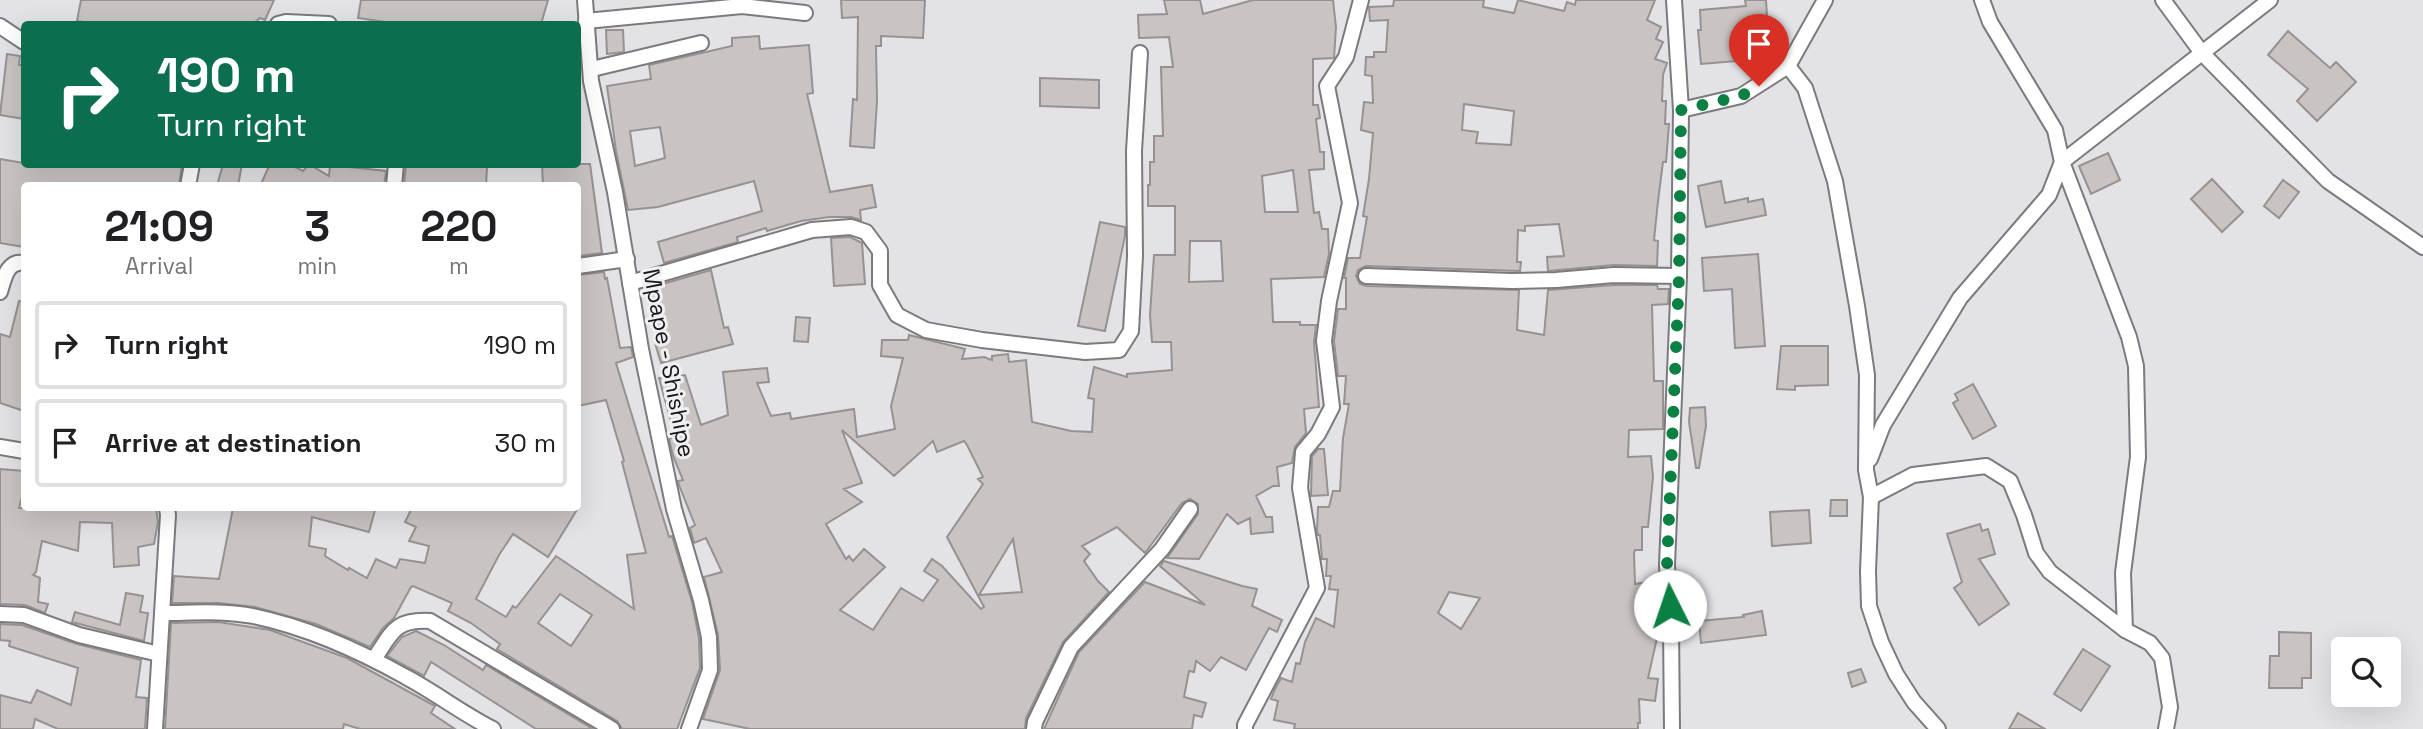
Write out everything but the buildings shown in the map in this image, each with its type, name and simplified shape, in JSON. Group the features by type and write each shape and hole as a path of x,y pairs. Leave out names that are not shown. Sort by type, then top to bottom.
{"street":[{"name":"Mpape - Shishipe","path":"585,0 587,76 615,192 641,349 674,509 709,637 710,670 689,729"},
{"path":"1245,729 1317,588 1300,488 1303,452 1318,434 1332,407 1324,341 1329,301 1350,203 1327,86 1346,57 1361,0"},
{"path":"1672,729 1671,627 1667,565 1679,276 1681,110 1674,0"},
{"path":"1681,110 1741,96 1788,66 1825,0"},
{"path":"1982,0 1990,22 2054,130 2062,162 2129,337 2136,366 2138,457 2123,573 2125,629"},
{"path":"2163,0 2202,53 2328,181 2423,247"},
{"path":"1866,470 1883,425 1960,298 2049,195 2062,162 2270,0"},
{"path":"586,20 742,6 805,13"},
{"path":"0,26 21,40"},
{"path":"587,76 701,43"},
{"path":"630,283 812,230 851,227 866,232 880,251 880,285 897,315 926,330 982,340 1085,352 1119,350 1131,331 1135,256 1134,151 1140,53"},
{"path":"1788,66 1805,88 1835,181 1867,375 1866,470 1871,497 1869,606 1881,642 1896,674 1914,702 1938,729"},
{"path":"581,266 627,259"},
{"path":"0,292 11,265 21,262"},
{"path":"1366,276 1512,281 1614,275 1679,276"},
{"path":"0,447 21,450"},
{"path":"1871,497 1913,475 1986,466 2010,481 2036,553 2050,572 2125,629 2150,643 2162,658 2170,706 2166,729"},
{"path":"1034,729 1071,648 1162,549 1189,509"},
{"path":"155,729 167,511"},
{"path":"162,613 252,616 313,633 374,659 493,729"},
{"path":"0,614 24,615 79,635 159,654"},
{"path":"374,659 399,625 412,621 430,621 612,729"}],"route":[{"path":"1670,606 1667,565 1679,276 1681,110 1741,96 1759,86"}]}
